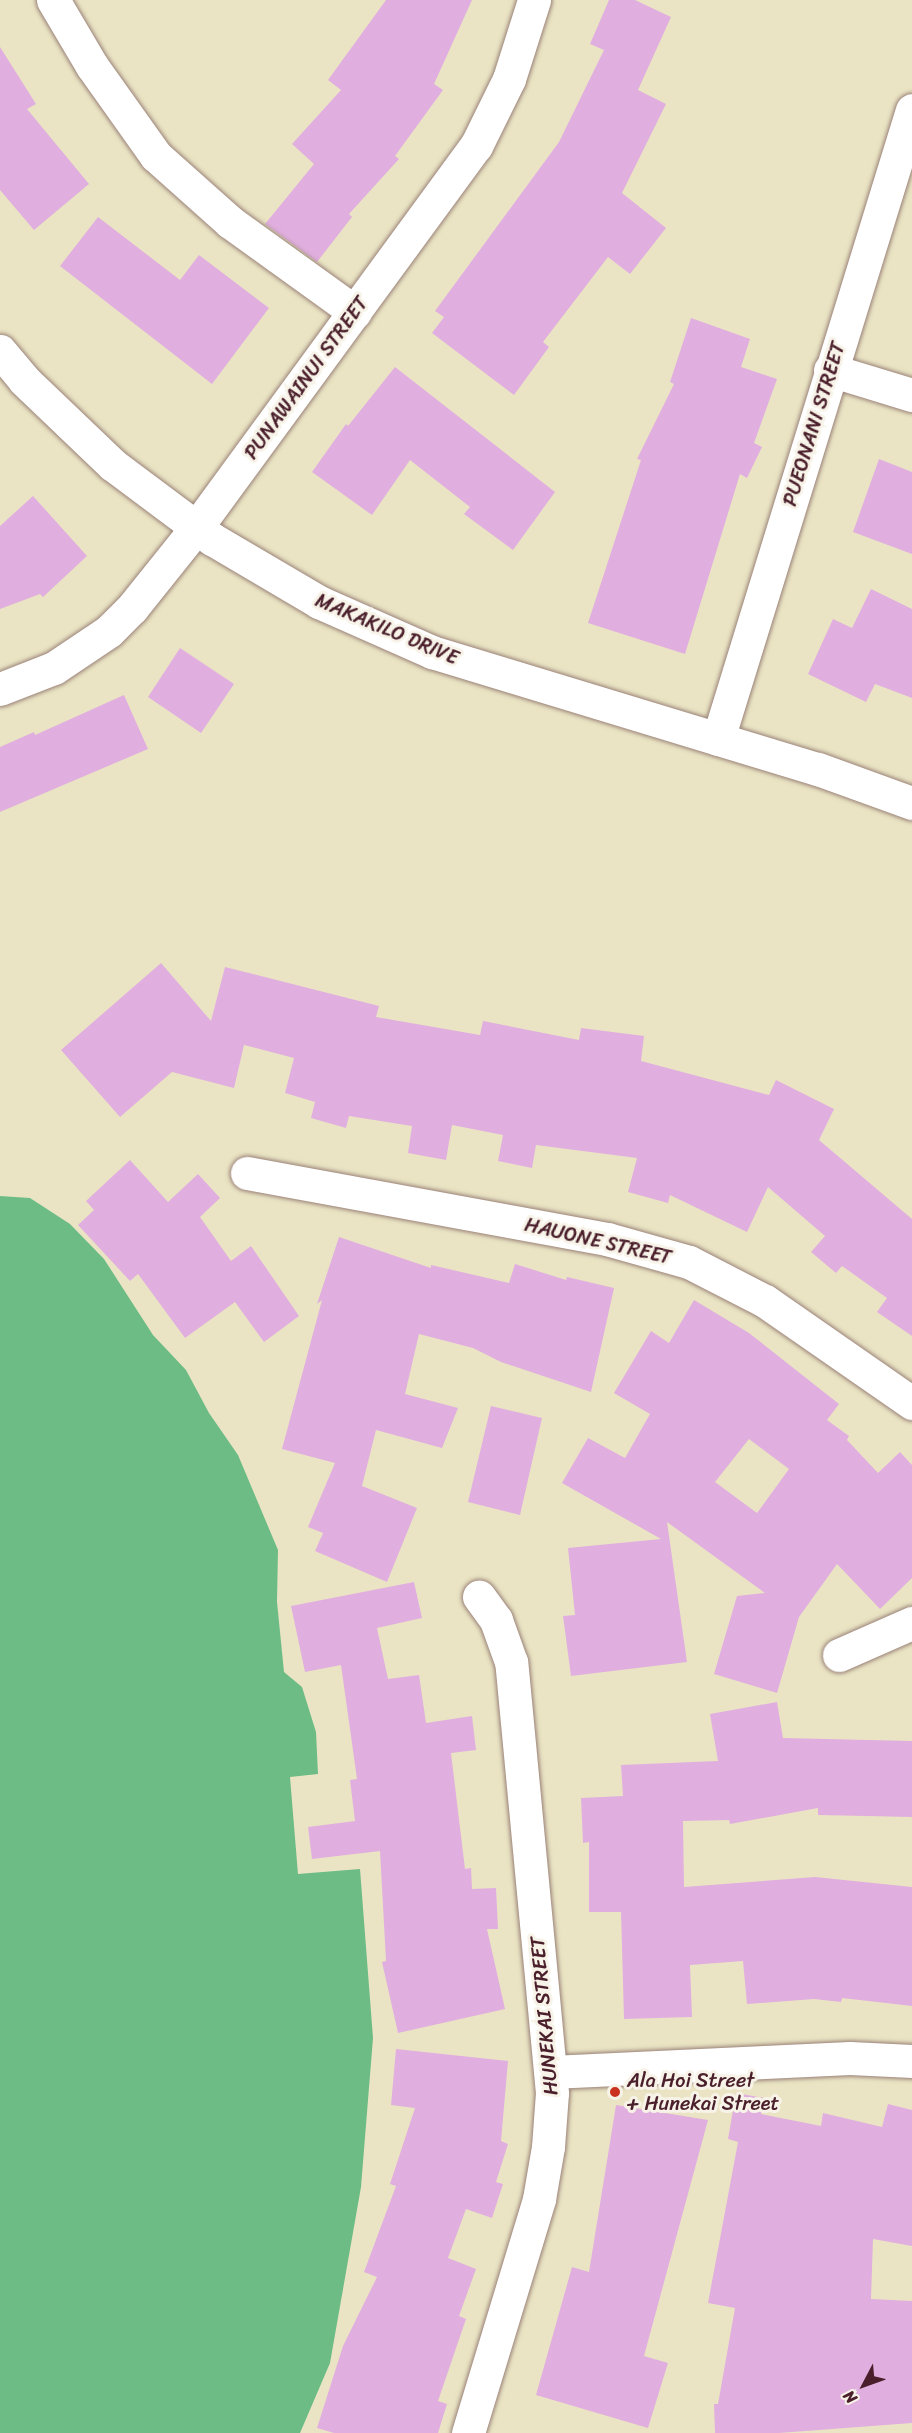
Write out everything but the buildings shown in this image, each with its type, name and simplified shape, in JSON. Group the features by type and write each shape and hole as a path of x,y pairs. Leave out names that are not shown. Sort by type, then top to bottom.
{"street":[{"path":"52,0 92,66 156,156 230,222 355,312"},
{"name":"PUNAWAINUI STREET","path":"0,688 54,668 109,631 132,608 196,528 476,146 509,79 534,0"},
{"name":"PUEONANI STREET","path":"718,739 912,110"},
{"name":"MAKAKILO DRIVE","path":"0,351 24,380 113,465 196,528 319,602 432,652 718,739 912,803"},
{"path":"830,370 912,395"},
{"name":"HAUONE STREET","path":"248,1173 607,1239 689,1262 765,1301 912,1402"},
{"name":"HUNEKAI STREET","path":"468,2433 538,2199 548,2147 550,2072 511,1662 496,1620 479,1597"},
{"path":"839,1655 912,1623"},
{"path":"550,2072 850,2058 912,2061"}],"green space":[{"path":"0,1196 30,1198 70,1224 104,1259 153,1335 186,1370 209,1413 238,1455 278,1550 277,1602 284,1672 302,1687 316,1732 318,1774 290,1777 298,1874 360,1869 373,2038 361,2187 330,2363 300,2433 0,2433"}],"place":[{"name":"Ala Hoi Street + Hunekai Street","path":"615,2092"}]}
